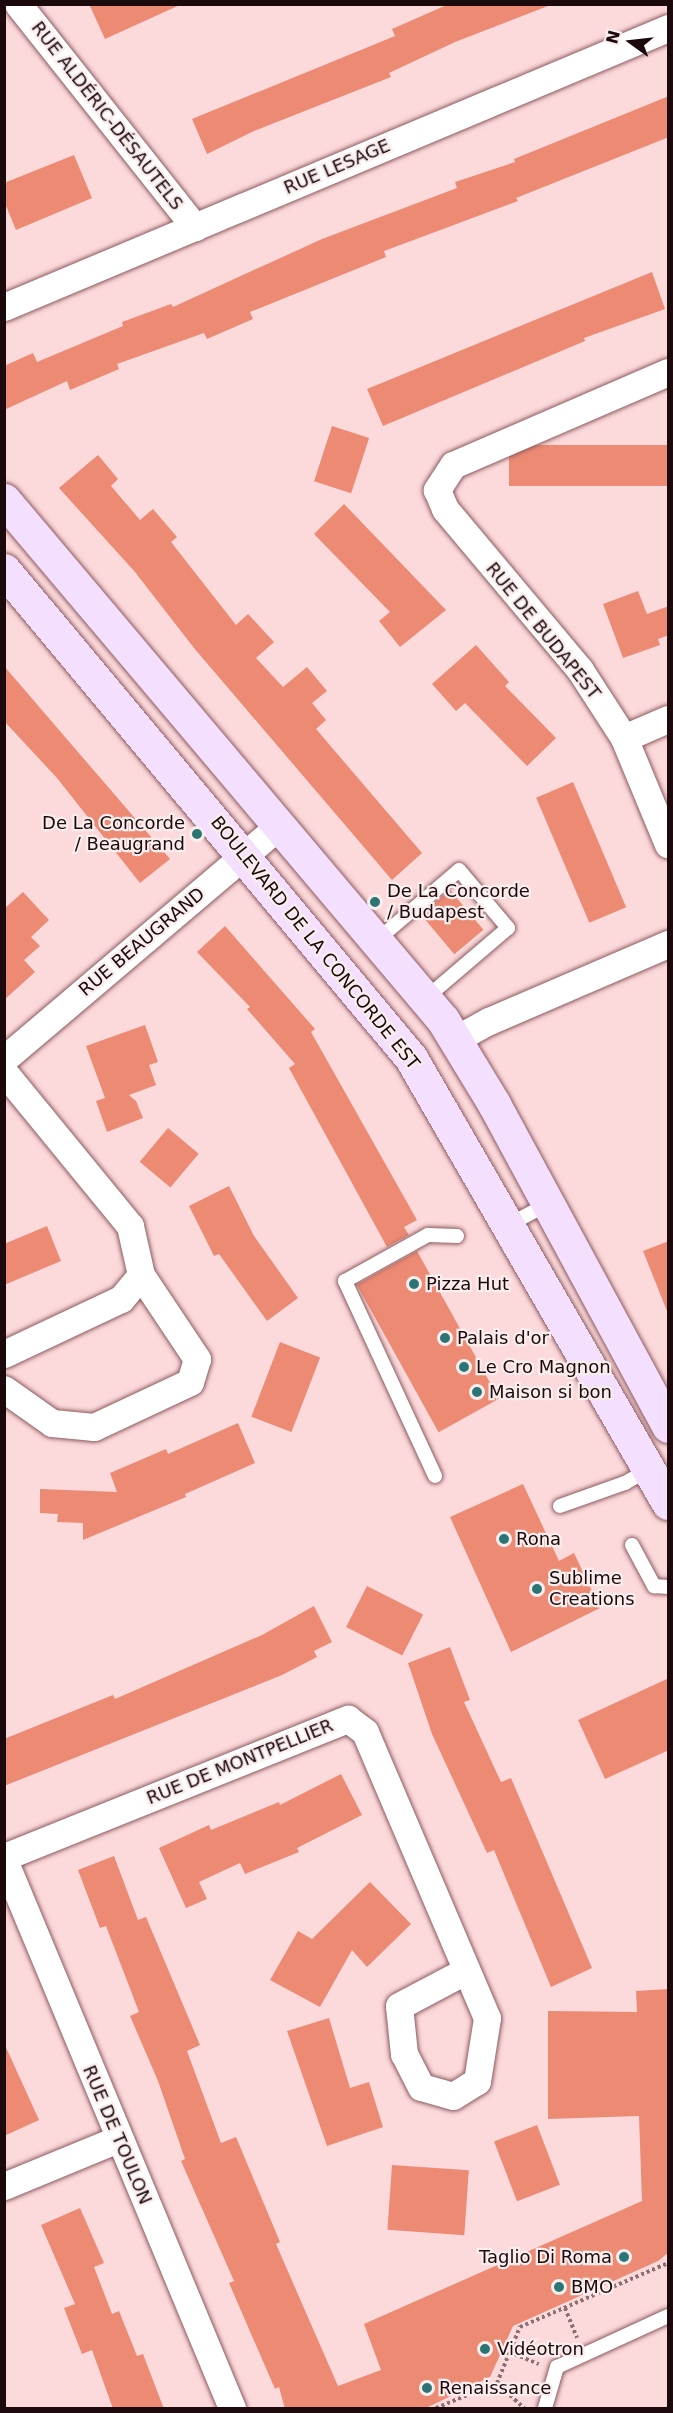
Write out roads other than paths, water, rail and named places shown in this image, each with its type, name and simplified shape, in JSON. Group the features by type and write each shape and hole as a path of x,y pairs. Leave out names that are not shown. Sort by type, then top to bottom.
{"street":[{"name":"RUE ALDÉRIC-DÉSAUTELS","path":"18,4 195,227"},
{"name":"RUE LESAGE","path":"4,306 669,28"},
{"name":"RUE DE BUDAPEST","path":"669,372 453,465 437,490 445,509 580,670 624,738 669,844"},
{"path":"4,500 425,999 456,1039 669,1426"},
{"name":"BOULEVARD DE LA CONCORDE EST","path":"4,570 411,1058 669,1503"},
{"path":"624,738 669,718"},
{"name":"RUE BEAUGRAND","path":"4,1059 279,826"},
{"path":"456,1039 489,1021 669,944"},
{"path":"4,1072 130,1226 141,1275 197,1359 190,1382 94,1427 52,1423 4,1389"},
{"path":"4,1353 121,1299 141,1275"},
{"name":"RUE DE MONTPELLIER","path":"4,1859 348,1719 365,1732 465,1971"},
{"name":"RUE DE TOULON","path":"4,1859 118,2139 232,2409"},
{"path":"4,2186 118,2139"}],"lane":[{"path":"376,941 459,870 508,928 425,999"},
{"path":"508,1226 548,1204"},
{"path":"435,1476 345,1281 428,1235 457,1236"},
{"path":"560,1506 624,1483 649,1469"},
{"path":"632,1545 654,1586 669,1587"},
{"path":"545,2409 556,2370 669,2316"}],"place":[{"name":"De La Concorde / Beaugrand","path":"197,834"},
{"name":"De La Concorde / Budapest","path":"375,902"},
{"name":"Pizza Hut","path":"414,1284"},
{"name":"Palais d'or","path":"445,1338"},
{"name":"Le Cro Magnon","path":"464,1367"},
{"name":"Maison si bon","path":"477,1392"},
{"name":"Rona","path":"504,1539"},
{"name":"Sublime Creations","path":"537,1589"},
{"name":"Taglio Di Roma","path":"624,2257"},
{"name":"BMO","path":"559,2287"},
{"name":"Vidéotron","path":"485,2349"},
{"name":"Renaissance","path":"427,2388"}]}
